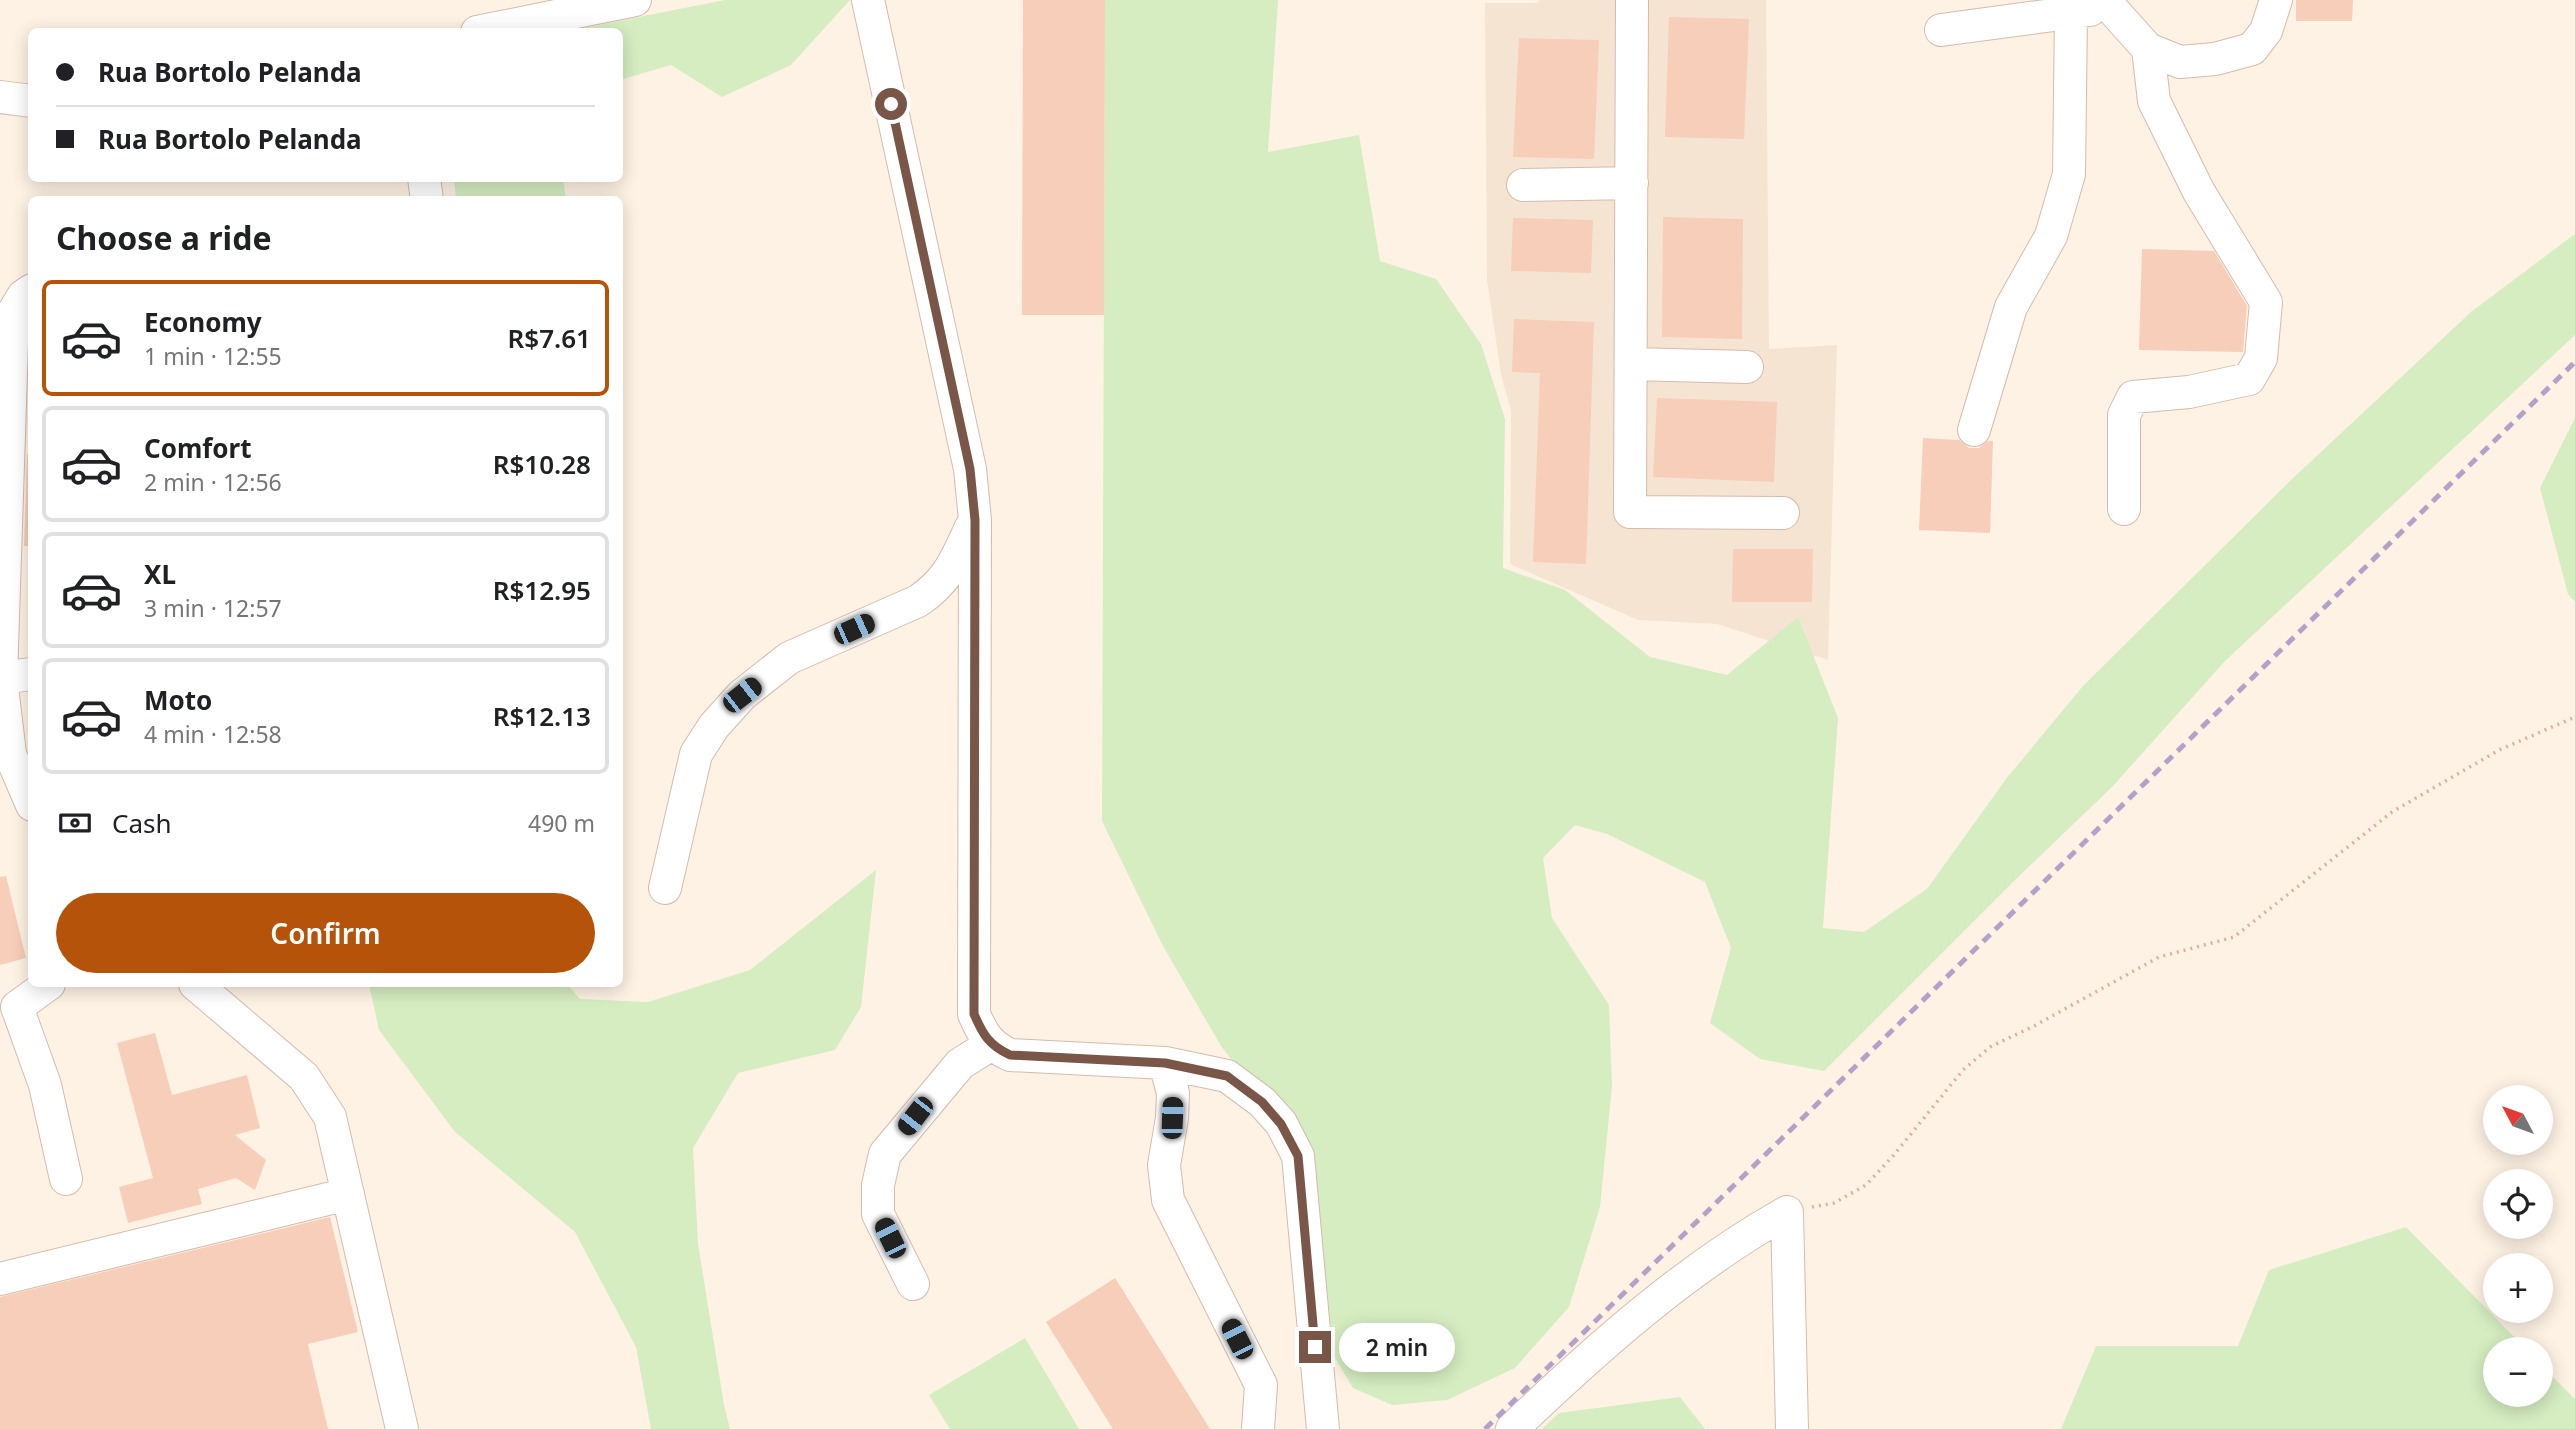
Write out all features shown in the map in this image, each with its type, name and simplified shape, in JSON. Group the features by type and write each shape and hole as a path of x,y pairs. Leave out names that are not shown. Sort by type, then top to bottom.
{"street":[{"path":"497,28 635,0"},
{"path":"869,0 970,469 975,520 974,1014 990,1045 1010,1055 1165,1063 1227,1076 1262,1102 1281,1124 1298,1156 1323,1429"},
{"path":"1632,0 1630,512 1783,513"},
{"path":"1941,30 2071,13 2106,4 2148,49 2180,62 2215,59 2252,49 2266,31 2276,0"},
{"path":"1974,430 2011,307 2051,236 2068,174 2071,13"},
{"path":"2124,509 2124,415 2133,397 2189,392 2249,379 2261,358 2266,302 2199,192 2154,101 2148,49"},
{"path":"0,97 28,100"},
{"path":"1523,185 1632,184"},
{"path":"28,293 13,313 21,391 0,678 10,754 28,796"},
{"path":"1631,364 1747,367"},
{"path":"665,888 696,754 715,726 742,695 789,658 918,601 936,589 950,573 975,520"},
{"path":"0,678 28,674"},
{"path":"40,987 17,1007 45,1086 66,1179"},
{"path":"199,987 304,1077 330,1117 402,1429"},
{"path":"913,1284 878,1214 878,1185 885,1154 960,1064 990,1045"},
{"path":"1165,1063 1173,1093 1172,1118 1164,1165 1168,1200 1261,1385 1258,1429"},
{"path":"0,1279 348,1194"},
{"path":"1512,1429 1600,1345 1747,1234 1787,1212 1792,1429"}],"path":[{"path":"1787,1212 1834,1203 1866,1185 1963,1070 1990,1047 2034,1026 2159,957 2234,937 2392,812 2499,750 2575,717"}],"shaded area":[{"path":"1539,0 1766,0 1769,349 1837,345 1828,660 1717,624 1638,620 1510,564 1511,411 1501,374 1487,280 1485,3 1538,3"}],"green space":[{"path":"725,0 850,0 791,65 722,97 671,65 623,79 623,28 583,28"},
{"path":"1105,0 1278,0 1268,152 1359,135 1380,261 1436,279 1481,344 1505,419 1503,568 1565,590 1650,657 1727,675 1798,617 1838,718 1823,928 1864,932 1927,889 2006,779 2083,686 2292,479 2471,312 2575,234 2575,335 2225,661 2112,787 1824,1071 1760,1059 1710,1023 1731,948 1705,882 1607,834 1575,825 1543,858 1552,918 1609,1005 1612,1086 1600,1207 1569,1307 1515,1368 1447,1400 1392,1405 1353,1388 1332,1353 1322,1260 1304,1155 1221,1046 1163,946 1102,821"},
{"path":"454,182 563,182 566,196 456,196"},
{"path":"2575,418 2575,602 2568,594 2540,488"},
{"path":"876,870 861,1007 835,1050 738,1073 693,1148 698,1244 730,1429 651,1429 636,1347 575,1232 455,1132 379,1030 370,987 570,987 580,999 648,1002 750,970"},
{"path":"2406,1227 2483,1305 2483,1323 2500,1323 2514,1337 2483,1337 2483,1407 2553,1407 2553,1377 2575,1399 2575,1429 2061,1429 2096,1346 2238,1346 2269,1270"},
{"path":"1025,1338 1079,1429 950,1429 929,1395"},
{"path":"1680,1397 1705,1429 1542,1429 1559,1413"}],"building":[{"path":"1023,0 1105,0 1104,315 1022,315"},
{"path":"2296,0 2353,0 2352,21 2296,21"},
{"path":"1669,17 1749,19 1744,139 1665,137"},
{"path":"1519,38 1599,40 1594,159 1513,157"},
{"path":"1663,217 1743,219 1742,339 1662,337"},
{"path":"1513,218 1593,220 1591,273 1511,271"},
{"path":"2142,249 2214,251 2247,306 2243,352 2139,350"},
{"path":"1514,319 1594,322 1586,564 1533,562 1540,373 1512,372"},
{"path":"1657,398 1777,402 1774,482 1653,477"},
{"path":"1923,438 1959,440 1969,448 1979,448 1988,441 1993,441 1990,533 1919,530"},
{"path":"27,454 28,454 28,546 24,546"},
{"path":"1733,549 1813,549 1812,602 1732,602"},
{"path":"6,876 26,958 0,965 0,877"},
{"path":"155,1033 172,1095 247,1075 260,1128 235,1135 266,1160 255,1190 236,1178 198,1189 202,1204 128,1223 119,1187 153,1178 117,1043"},
{"path":"330,1217 358,1332 308,1344 328,1429 0,1429 0,1297"},
{"path":"1115,1278 1210,1429 1113,1429 1046,1322"}],"railway":[{"path":"1485,1429 2575,362"}],"route":[{"path":"891,104 970,469 975,520 974,1014 990,1045 1010,1055 1165,1063 1227,1076 1262,1102 1281,1124 1298,1156 1315,1347"}]}
